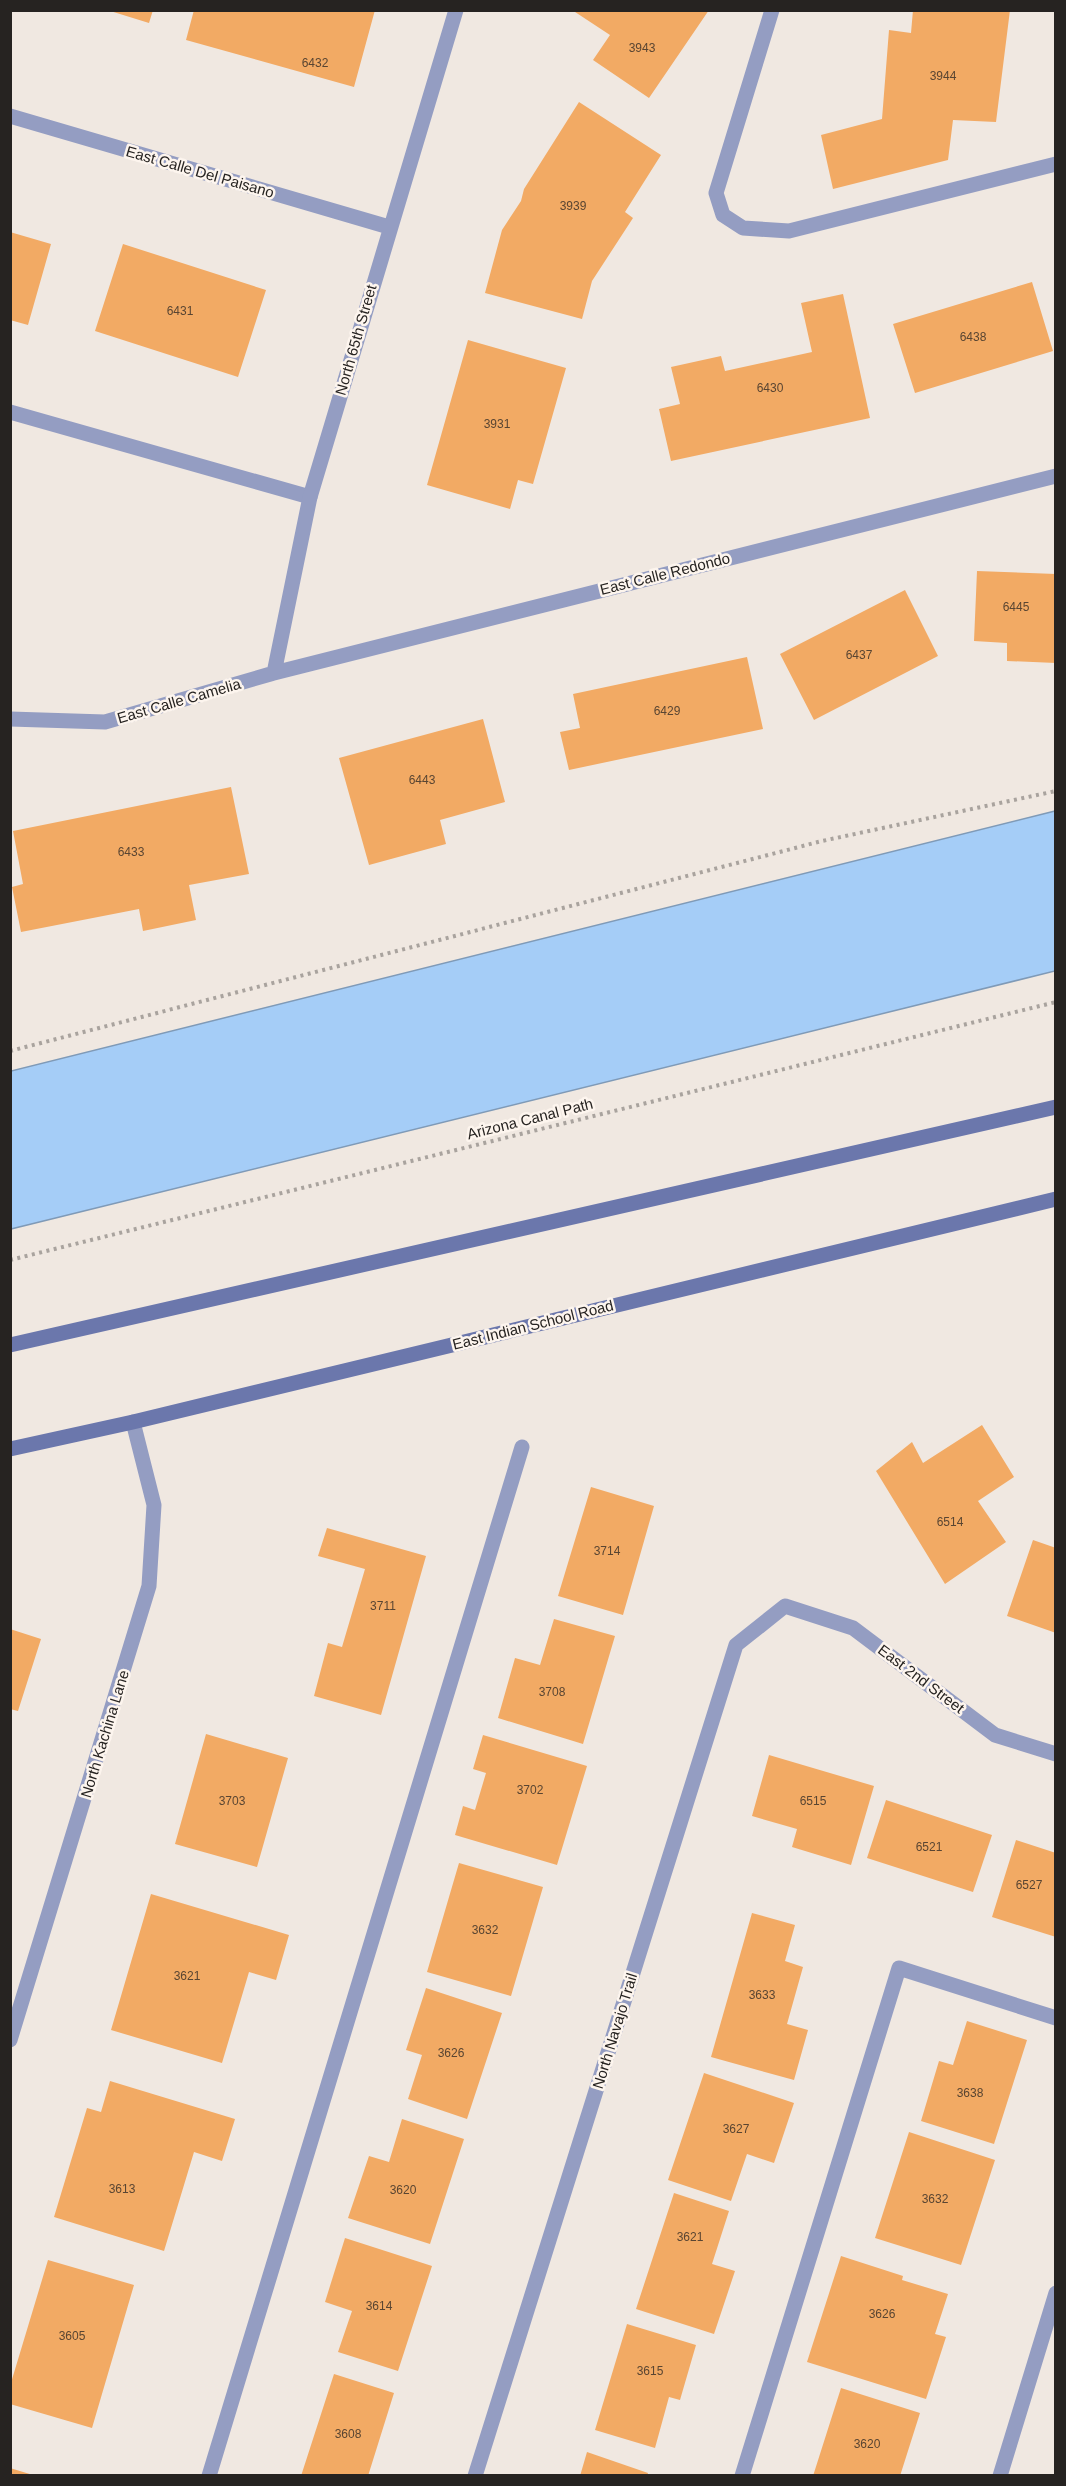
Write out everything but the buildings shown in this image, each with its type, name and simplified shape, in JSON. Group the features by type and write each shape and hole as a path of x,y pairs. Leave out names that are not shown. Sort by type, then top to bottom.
{"main road":[{"path":"10,1345 1056,1107"},
{"name":"East Indian School Road","path":"10,1449 133,1422 1056,1199"}],"street":[{"name":"North 65th Street","path":"274,673 310,497 389,227 456,10"},
{"path":"772,10 716,193 723,215 743,228 789,231 1056,164"},
{"name":"East Calle Del Paisano","path":"10,116 389,227"},
{"path":"10,412 310,497"},
{"name":"East Calle Redondo","path":"274,673 1056,476"},
{"name":"East Calle Camelia","path":"10,719 105,722 274,673"},
{"name":"North Kachina Lane","path":"10,2040 149,1586 154,1505 133,1422"},
{"path":"209,2475 522,1448"},
{"name":"East 2nd Street","path":"785,1606 853,1628 995,1735 1056,1754"},
{"name":"North Navajo Trail","path":"475,2475 736,1645 785,1606"},
{"path":"742,2475 898,1968 1056,2019"},
{"path":"1000,2475 1056,2293"}],"path":[{"path":"10,1051 822,841 1056,791"},
{"name":"Arizona Canal Path","path":"10,1260 1056,1002"}],"water":[{"path":"1055,811 1055,971 11,1229 11,1071"}]}
